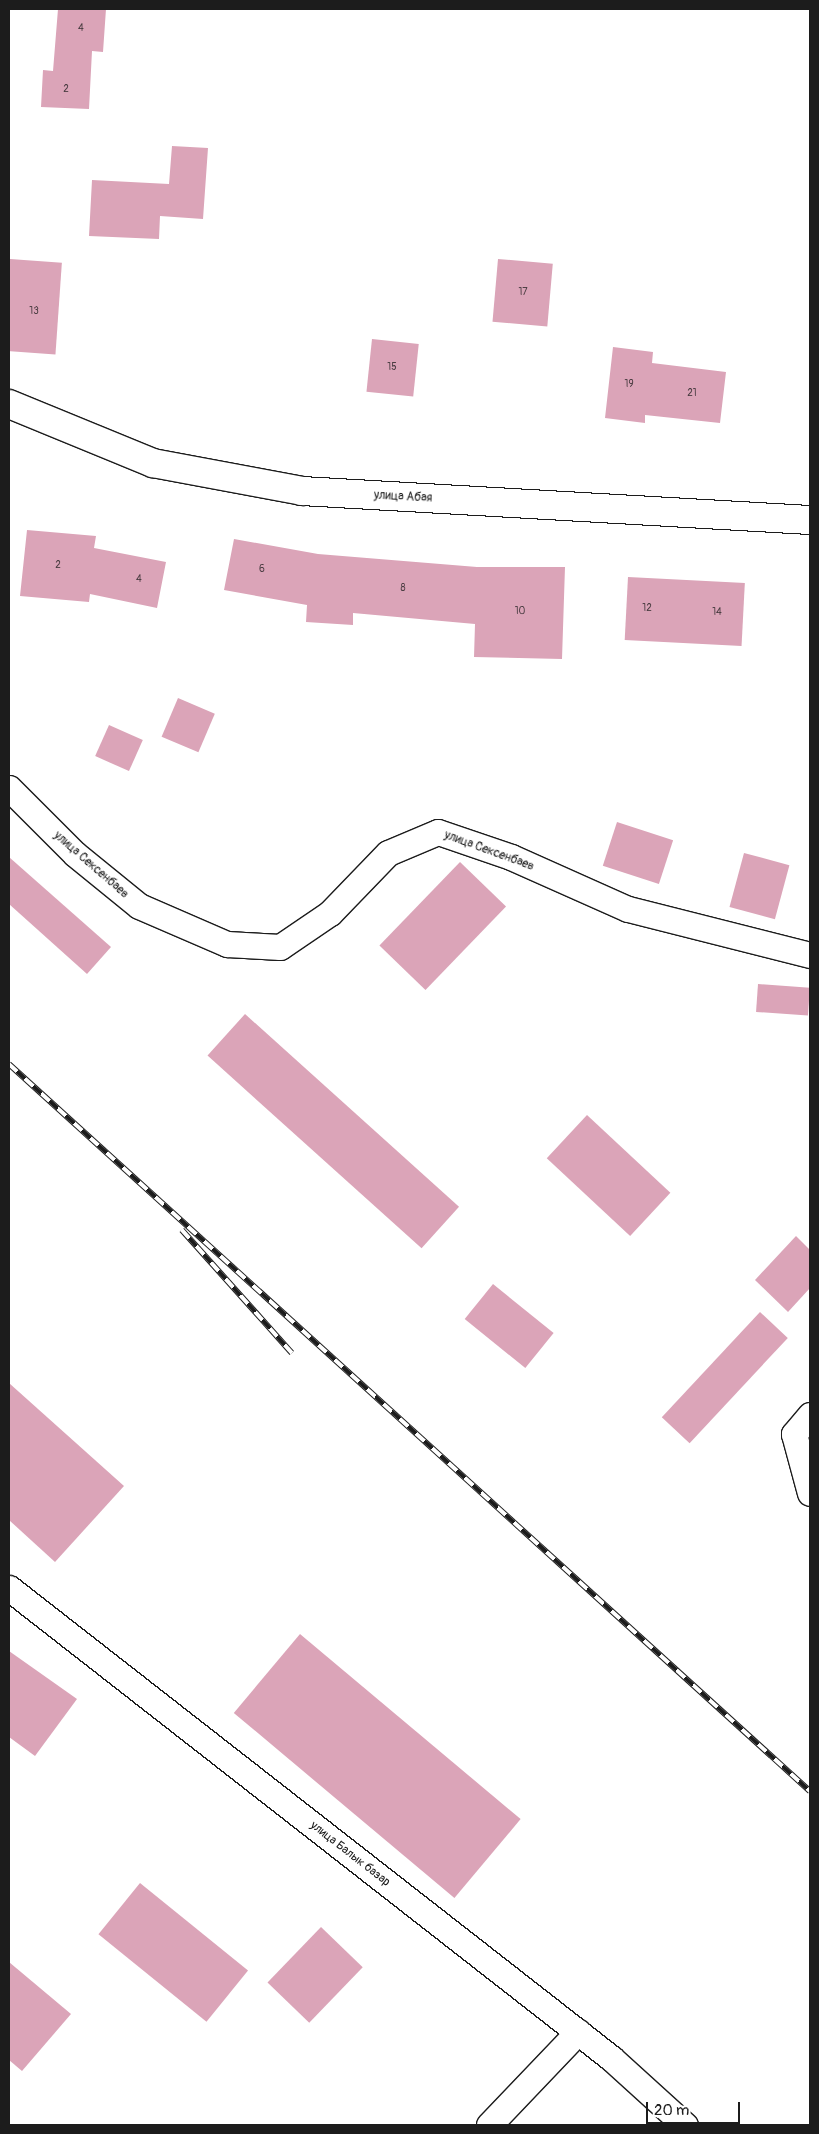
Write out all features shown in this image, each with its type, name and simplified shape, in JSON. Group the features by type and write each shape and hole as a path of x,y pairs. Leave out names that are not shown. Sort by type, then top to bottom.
{"street":[{"name":"улица Абая","path":"9,404 154,463 302,491 810,520"},
{"name":"улица Сексенбаев","path":"9,788 75,854 139,906 227,944 280,947 330,913 388,853 438,832 512,857 628,909 810,955"},
{"path":"810,1415 794,1434 810,1493"},
{"name":"улица Балык базар","path":"9,1588 578,2032 685,2125"},
{"path":"489,2125 578,2032"}],"building":[{"path":"58,9 106,9 103,52 92,51 89,109 41,107 43,70 53,71"},
{"path":"172,146 208,148 203,219 160,216 159,239 89,236 92,180 169,184"},
{"path":"10,259 62,263 55,354 9,351"},
{"path":"498,259 553,264 547,327 493,322"},
{"path":"372,339 419,344 413,397 366,392"},
{"path":"613,347 653,352 652,363 726,372 720,423 645,415 645,423 605,418"},
{"path":"27,530 96,536 94,548 166,562 157,608 90,594 89,602 20,596"},
{"path":"234,539 318,554 477,567 565,567 562,659 474,657 475,624 353,613 353,625 306,622 307,605 224,590"},
{"path":"628,577 745,583 742,646 625,640"},
{"path":"178,698 215,714 198,752 162,737"},
{"path":"109,725 143,740 129,771 95,756"},
{"path":"617,822 673,840 659,884 603,866"},
{"path":"744,853 789,865 775,919 730,907"},
{"path":"9,857 111,947 87,974 9,904"},
{"path":"460,862 506,906 425,990 379,945"},
{"path":"758,984 810,988 808,1016 756,1012"},
{"path":"245,1014 459,1207 422,1248 208,1056"},
{"path":"587,1115 670,1193 630,1236 547,1158"},
{"path":"796,1236 810,1250 810,1288 788,1312 755,1280"},
{"path":"493,1284 554,1333 525,1368 465,1319"},
{"path":"760,1312 788,1338 690,1443 662,1417"},
{"path":"9,1383 124,1486 55,1562 9,1520"},
{"path":"300,1634 521,1819 454,1898 234,1713"},
{"path":"9,1651 77,1699 35,1756 9,1737"},
{"path":"140,1883 248,1970 206,2022 98,1934"},
{"path":"321,1927 363,1967 309,2023 268,1982"},
{"path":"9,1962 71,2014 22,2071 9,2060"}],"railway":[{"path":"9,1064 810,1791"},
{"path":"182,1230 292,1353"}]}
